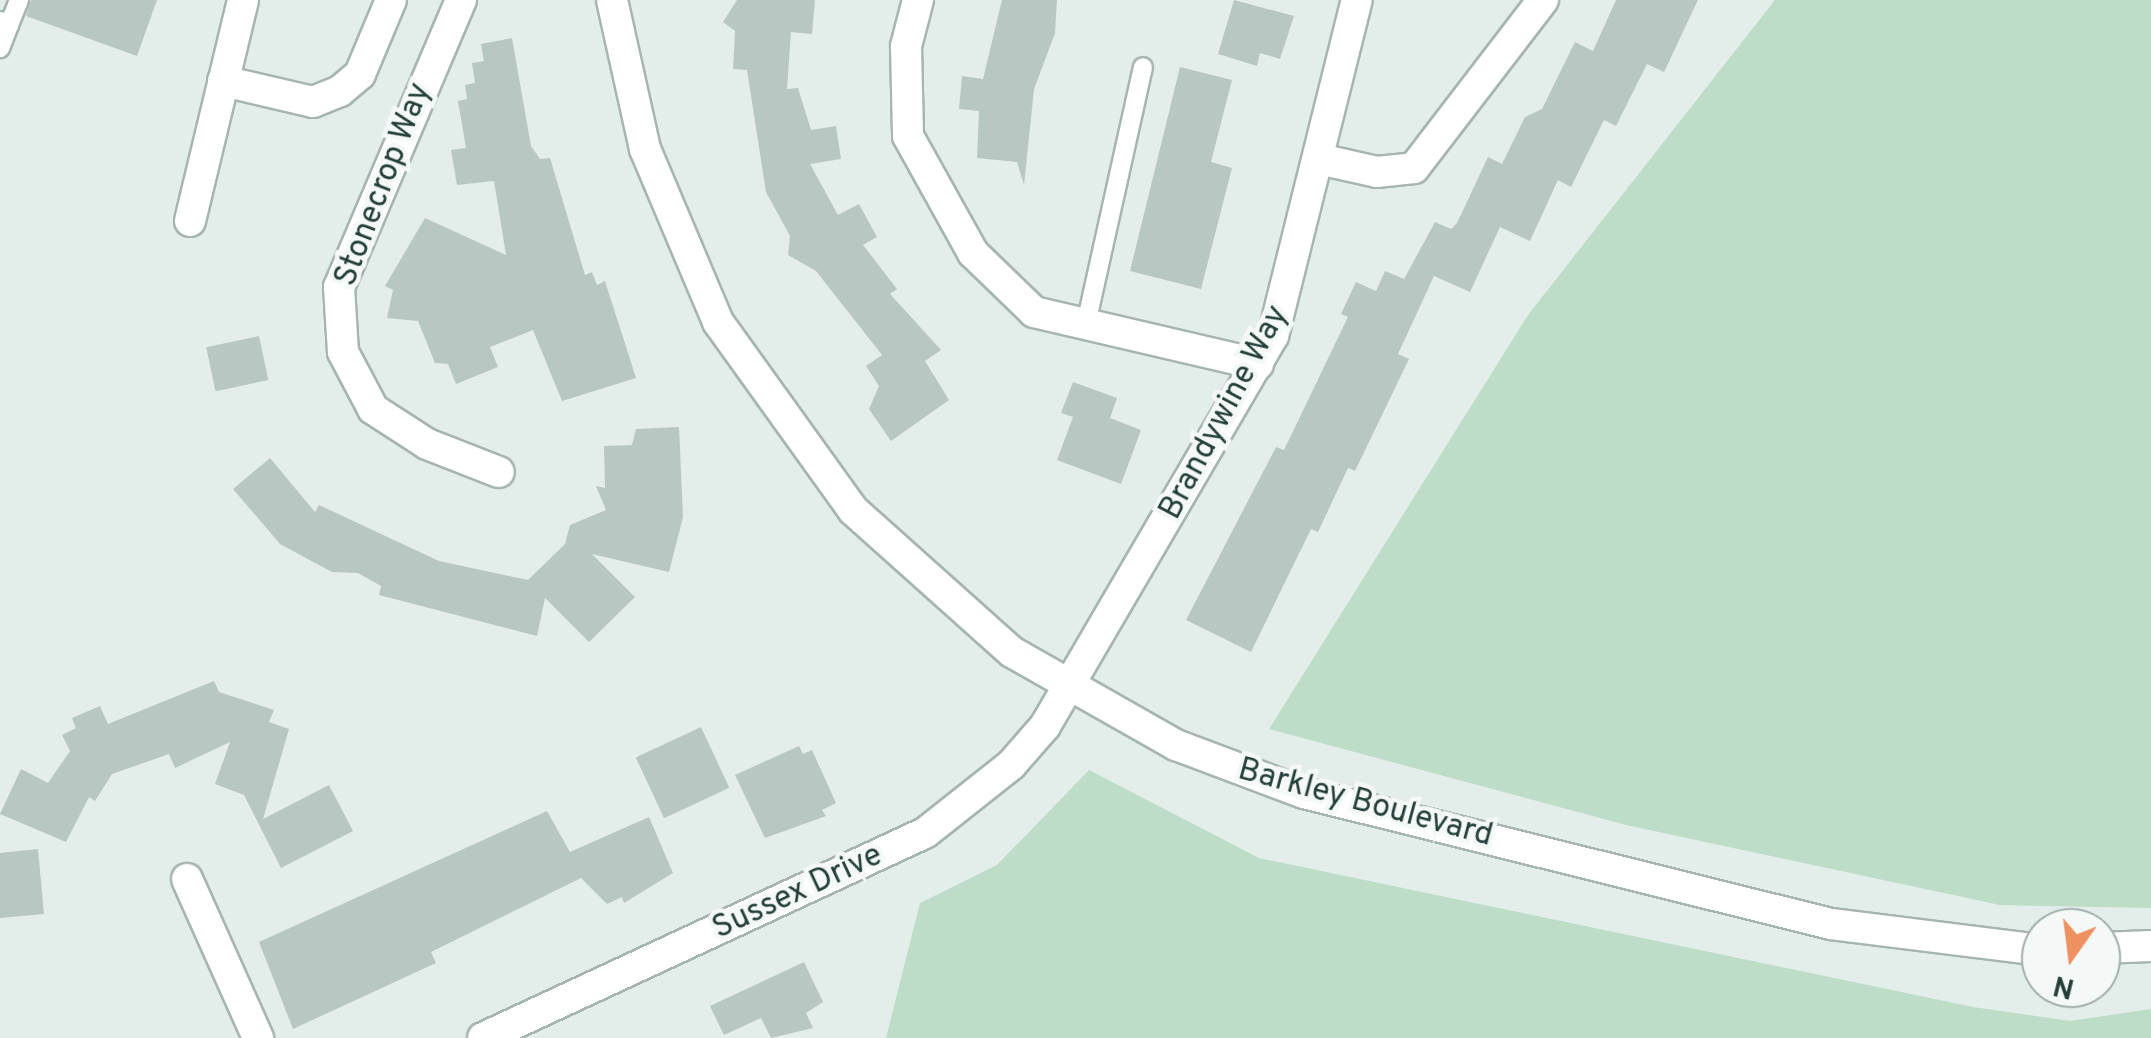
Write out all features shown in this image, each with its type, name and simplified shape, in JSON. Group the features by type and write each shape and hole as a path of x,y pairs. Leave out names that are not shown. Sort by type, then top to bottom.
{"street":[{"path":"190,221 243,0"},
{"path":"223,81 313,102 340,90 360,74 391,0"},
{"name":"Stonecrop Way","path":"461,0 339,287 342,352 373,409 427,444 499,472"},
{"name":"Barkley Boulevard","path":"612,0 645,149 684,252 718,322 809,459 906,565 1070,689 1176,745 1304,793 1831,924 2021,948"},
{"path":"918,0 906,46 908,136 973,253 1034,312 1258,364"},
{"name":"Brandywine Way","path":"1070,689 1258,364 1287,301 1358,0"},
{"path":"1318,159 1377,172 1414,168 1543,0"},
{"name":"Sussex Drive","path":"483,1038 925,832 1011,765 1070,689"},
{"path":"187,878 258,1038"},
{"path":"2121,947 2151,946"}],"lane":[{"path":"0,48 5,23 19,0"},
{"path":"1086,324 1143,67"}],"green space":[{"path":"1775,0 2151,0 2151,908 2000,905 1626,825 1269,729 1528,315"},
{"path":"1089,770 1259,858 1973,1007 2070,1021 2151,1009 2151,1038 886,1038 920,903 997,865"}],"building":[{"path":"31,0 157,0 137,56 26,16"},
{"path":"737,0 815,0 812,34 791,32 787,89 798,88 811,130 836,126 841,159 810,164 838,215 859,204 877,237 863,245 897,289 890,294 941,350 925,361 949,400 891,441 869,409 879,386 866,366 882,355 816,271 788,255 790,236 766,192 747,70 733,69 735,31 723,22"},
{"path":"1002,0 1057,0 1055,33 1034,89 1024,185 1017,162 977,158 979,111 959,109 962,76 983,79"},
{"path":"1234,0 1294,16 1280,59 1260,53 1257,66 1218,54"},
{"path":"1616,0 1698,0 1664,72 1647,64 1616,126 1604,120 1571,187 1558,180 1530,241 1500,227 1470,292 1434,276 1398,354 1409,359 1355,471 1348,468 1318,532 1311,529 1251,652 1186,620 1276,447 1284,450 1348,317 1341,314 1356,282 1376,291 1385,271 1404,279 1435,222 1451,229 1457,223 1488,157 1502,164 1525,117 1542,109 1575,42 1593,51"},
{"path":"512,38 531,146 540,159 550,158 585,275 592,272 597,285 605,281 636,378 562,401 533,330 490,347 498,367 456,384 448,364 435,363 418,321 387,318 393,290 385,286 425,218 506,255 494,181 457,185 451,150 466,148 458,101 467,99 465,85 475,83 472,63 484,61 481,44"},
{"path":"1180,67 1232,80 1211,162 1232,168 1201,289 1130,271"},
{"path":"259,336 268,380 216,391 206,347"},
{"path":"1073,382 1117,398 1110,418 1141,430 1121,484 1057,460 1073,417 1061,413"},
{"path":"679,427 683,517 669,572 592,554 635,597 589,642 545,598 537,636 379,595 381,586 358,573 332,572 280,544 233,489 270,458 315,512 319,505 439,561 528,580 565,544 570,525 606,510 596,486 605,488 604,446 632,445 636,429"},
{"path":"214,681 219,692 274,710 269,722 289,729 263,819 329,785 353,831 281,868 244,795 215,784 230,742 175,768 169,754 112,774 95,801 89,797 66,842 0,814 21,769 48,783 70,751 62,735 76,728 72,718 100,706 108,724"},
{"path":"701,727 729,788 664,818 636,757"},
{"path":"799,746 803,754 812,750 836,803 822,810 826,816 765,838 735,775"},
{"path":"547,811 570,852 649,817 673,873 624,903 622,897 607,904 581,878 431,952 436,963 293,1029 259,942"},
{"path":"38,849 44,914 0,918 0,853"},
{"path":"804,962 823,1002 806,1013 813,1028 771,1038 761,1018 724,1035 710,1006"}]}
